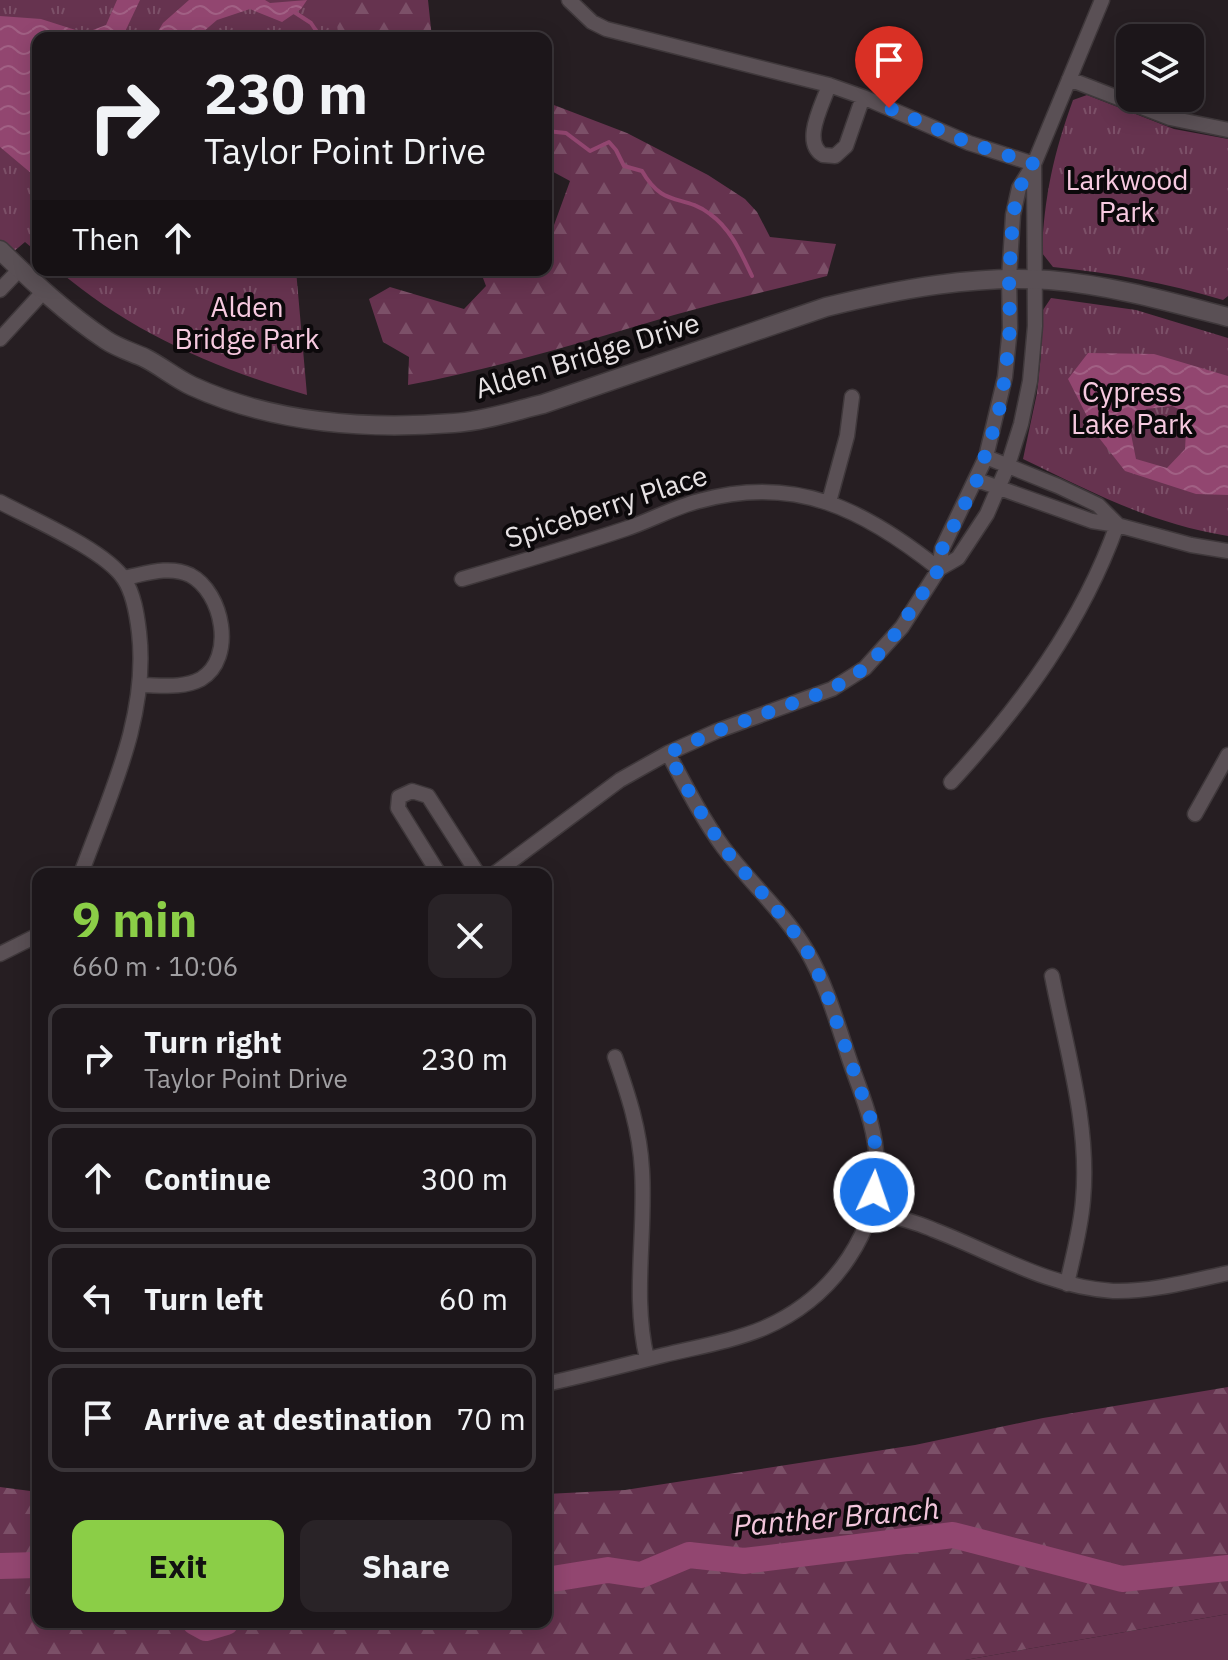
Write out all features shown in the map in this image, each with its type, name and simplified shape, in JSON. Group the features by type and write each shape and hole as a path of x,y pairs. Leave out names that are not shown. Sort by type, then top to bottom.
{"street":[{"path":"569,0 592,22 606,29 829,85 969,143 1034,164"},
{"path":"502,868 620,780 668,753 717,731 832,689 865,668 889,643 939,569 942,549 986,457 1005,377 1010,328 1013,215 1019,188 1034,164 1102,0"},
{"path":"1069,79 1170,118 1228,130"},
{"path":"829,85 812,137 814,147 823,155 835,156 846,146 863,97"},
{"path":"939,569 958,558 971,541 998,489 1021,424 1030,381 1035,326 1034,164"},
{"name":"Alden Bridge Drive","path":"0,250 44,291 110,343 146,359 190,385 282,414 371,425 454,423 508,413 543,404 826,307 936,285 1035,280 1130,293 1228,317"},
{"path":"0,290 20,269"},
{"path":"0,339 44,291"},
{"path":"829,502 847,436 852,397"},
{"path":"986,457 1098,505 1117,525"},
{"path":"977,480 1092,521 1228,551"},
{"name":"Spiceberry Place","path":"462,579 590,541 695,501 715,496 771,493 800,495 829,502 889,532 939,569"},
{"path":"0,502 109,563 124,578 138,622 140,685 127,749 83,868"},
{"path":"951,782 997,732 1062,640 1086,599 1117,525"},
{"path":"124,578 163,569 188,574 207,587 218,607 221,649 215,664 202,678 181,686 140,685"},
{"path":"552,1383 745,1335 801,1309 829,1284 851,1257 870,1210 877,1170 874,1135 824,986 797,936 722,846 668,753"},
{"path":"1195,814 1228,755"},
{"path":"435,868 398,808 399,797 412,791 428,796 474,868"},
{"path":"0,954 32,938"},
{"path":"1052,976 1082,1131 1084,1165 1083,1199 1067,1284"},
{"path":"615,1057 640,1144 643,1209 638,1310 647,1359"},
{"path":"870,1210 937,1230 1042,1277 1067,1284 1116,1291 1147,1289 1228,1273"}],"green space":[{"path":"0,0 333,0 338,32 32,32 32,248 25,242 0,263"},
{"path":"307,0 428,0 431,32 214,32"},
{"name":"Larkwood Park","path":"1087,95 1116,106 1116,112 1130,112 1174,129 1228,139 1228,296 1223,300 1139,279 1053,267 1042,253 1051,175 1073,100"},
{"path":"552,104 627,133 708,175 745,199 757,212 770,237 836,244 827,276 509,362 408,385 409,357 383,342 369,299 390,287 464,309 486,286 482,276 552,276 552,230 570,181 552,171"},
{"name":"Alden Bridge Park","path":"66,276 297,276 307,395 240,373 175,346 114,312"},
{"name":"Cypress Lake Park","path":"1051,298 1136,310 1228,338 1228,536 1147,515 1023,459 1037,393 1041,313"},
{"path":"1228,1387 1228,1614 965,1660 0,1660 0,1487 32,1491 32,1628 552,1628 552,1494 625,1490 915,1445 1043,1418"},
{"path":"1228,1614 1228,1660 965,1660"}],"water":[{"path":"117,0 140,0 125,32 88,32 106,25"},
{"path":"189,0 265,0 270,3 307,0 301,9 282,22 250,9 217,20 203,32 158,32 163,23"},
{"path":"0,16 41,19 82,32 32,32 32,174 0,147"},
{"path":"1088,353 1154,354 1228,376 1228,495 1196,494 1125,471 1096,434 1068,379","holes":["1172,406 1187,413 1185,449 1167,468 1136,459 1130,429 1146,409"]}],"waterway":[{"path":"291,10 311,23 317,32"},
{"path":"552,132 566,133 590,151 609,142 624,166 642,171 658,191 710,214 735,242 752,276"},
{"name":"Panther Branch","path":"552,1579 608,1570 641,1575 689,1555 744,1561 953,1535 1122,1579 1228,1568"},
{"name":"Panther Branch","path":"0,1566 32,1565"}],"route":[{"path":"874,1192 877,1154 870,1117 824,986 809,954 787,922 722,846 668,753 717,731 832,689 865,668 902,627 939,569 942,549 986,457 1005,377 1010,328 1010,236 1013,215 1019,188 1034,164 969,143 889,108"}]}
